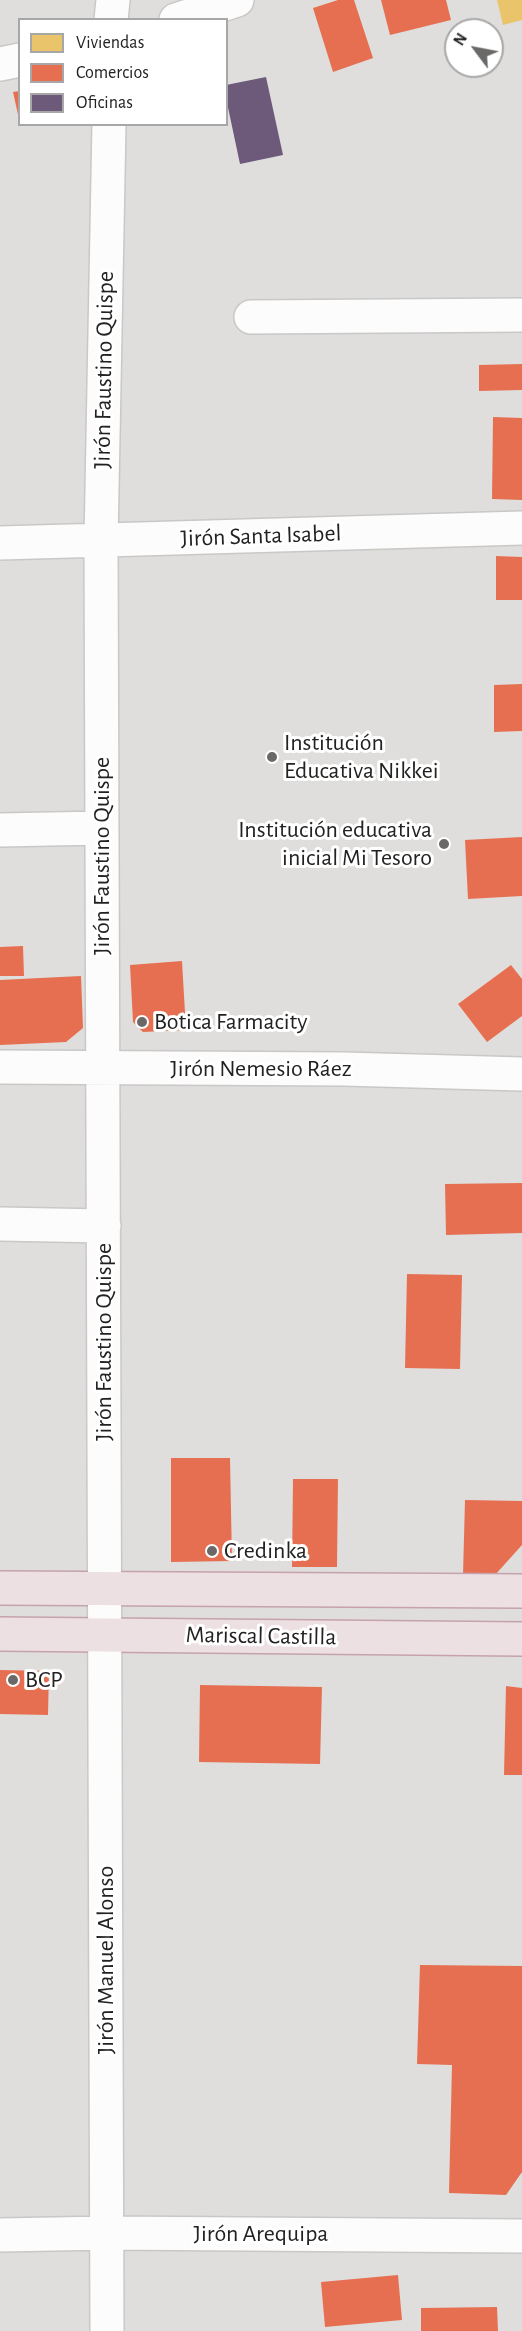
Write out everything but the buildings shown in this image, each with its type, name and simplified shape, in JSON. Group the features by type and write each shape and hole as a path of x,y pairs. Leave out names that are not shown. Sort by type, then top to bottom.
{"highway":[{"name":"Mariscal Castilla","path":"0,1588 522,1591"},
{"name":"Mariscal Castilla","path":"0,1634 522,1639"}],"street":[{"path":"111,18 112,0"},
{"path":"182,18 237,0"},
{"path":"0,64 18,60"},
{"name":"Jirón Faustino Quispe","path":"105,1588 101,541 109,126"},
{"path":"251,317 522,315"},
{"name":"Jirón Santa Isabel","path":"0,543 522,528"},
{"path":"0,830 101,828"},
{"name":"Jirón Nemesio Ráez","path":"0,1067 522,1074"},
{"path":"0,1224 104,1226"},
{"name":"Jirón Manuel Alonso","path":"105,1588 107,2331"},
{"name":"Jirón Arequipa","path":"0,2235 107,2233 522,2236"}],"shaded area":[{"path":"0,0 522,0 522,2331 0,2331"}],"place":[{"name":"Institución Educativa Nikkei","path":"272,757"},
{"name":"Institución educativa inicial Mi Tesoro","path":"444,844"},
{"name":"Botica Farmacity","path":"142,1022"},
{"name":"Credinka","path":"212,1551"},
{"name":"BCP","path":"13,1680"}]}
